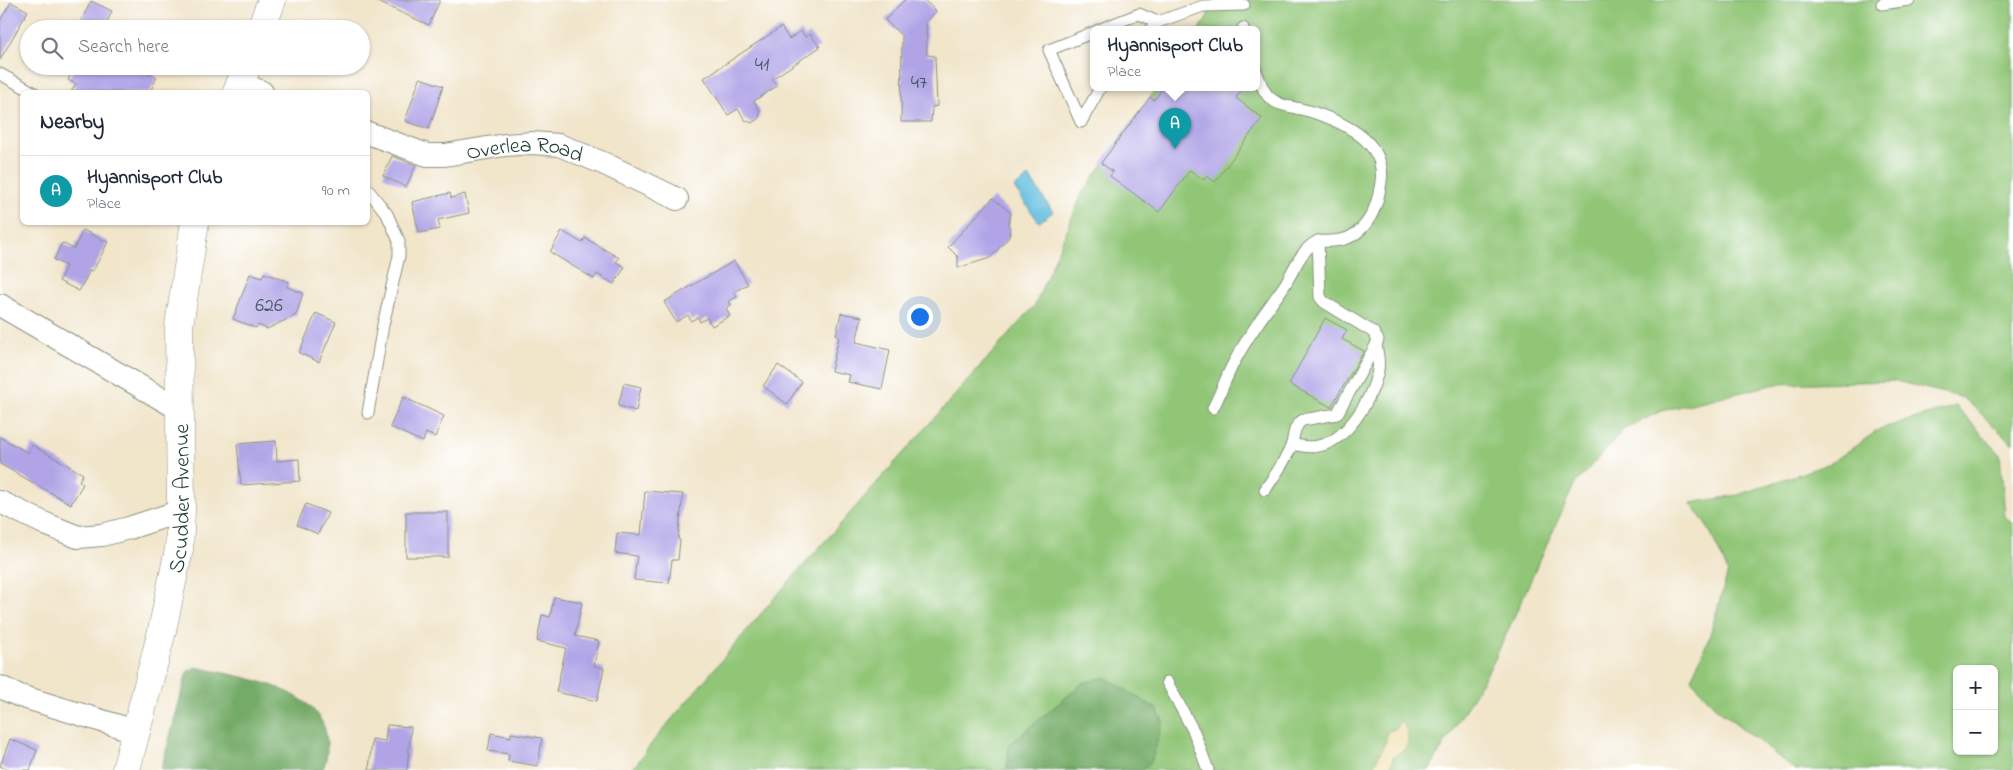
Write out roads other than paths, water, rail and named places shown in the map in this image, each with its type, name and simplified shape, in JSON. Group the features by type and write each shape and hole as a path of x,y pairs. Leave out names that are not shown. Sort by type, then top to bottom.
{"street":[{"path":"264,20 272,0"},
{"name":"Overlea Road","path":"370,134 426,155 445,155 514,144 559,145 605,164 677,198"},
{"name":"Scudder Avenue","path":"126,770 162,631 179,549 181,511 179,326 194,225"},
{"path":"0,305 179,410"},
{"path":"0,502 78,537 102,535 181,511"},
{"path":"0,687 20,696 135,731"}],"lane":[{"path":"1882,4 1909,0"},
{"path":"1108,26 1139,14 1154,26 1203,6 1244,5"},
{"path":"1090,34 1049,50 1080,122 1098,91"},
{"path":"0,74 29,90"},
{"path":"1213,408 1233,364 1303,255 1312,244 1318,241 1343,240 1354,235 1363,227 1380,194 1382,174 1380,159 1368,142 1349,128 1311,112 1280,104 1269,97 1260,82"},
{"path":"368,414 383,325 399,256 399,241 387,214 370,193"},
{"path":"1265,490 1288,454 1299,422 1337,414 1378,340 1373,332 1324,302 1320,297 1318,241"},
{"path":"1292,444 1318,446 1336,440 1354,421 1377,375 1379,360 1376,345"},
{"path":"1167,682 1194,732 1208,770"}],"water":[{"path":"1029,177 1053,212 1039,222 1014,188"}],"place":[{"name":"Hyannisport Club","path":"1175,149"}]}
